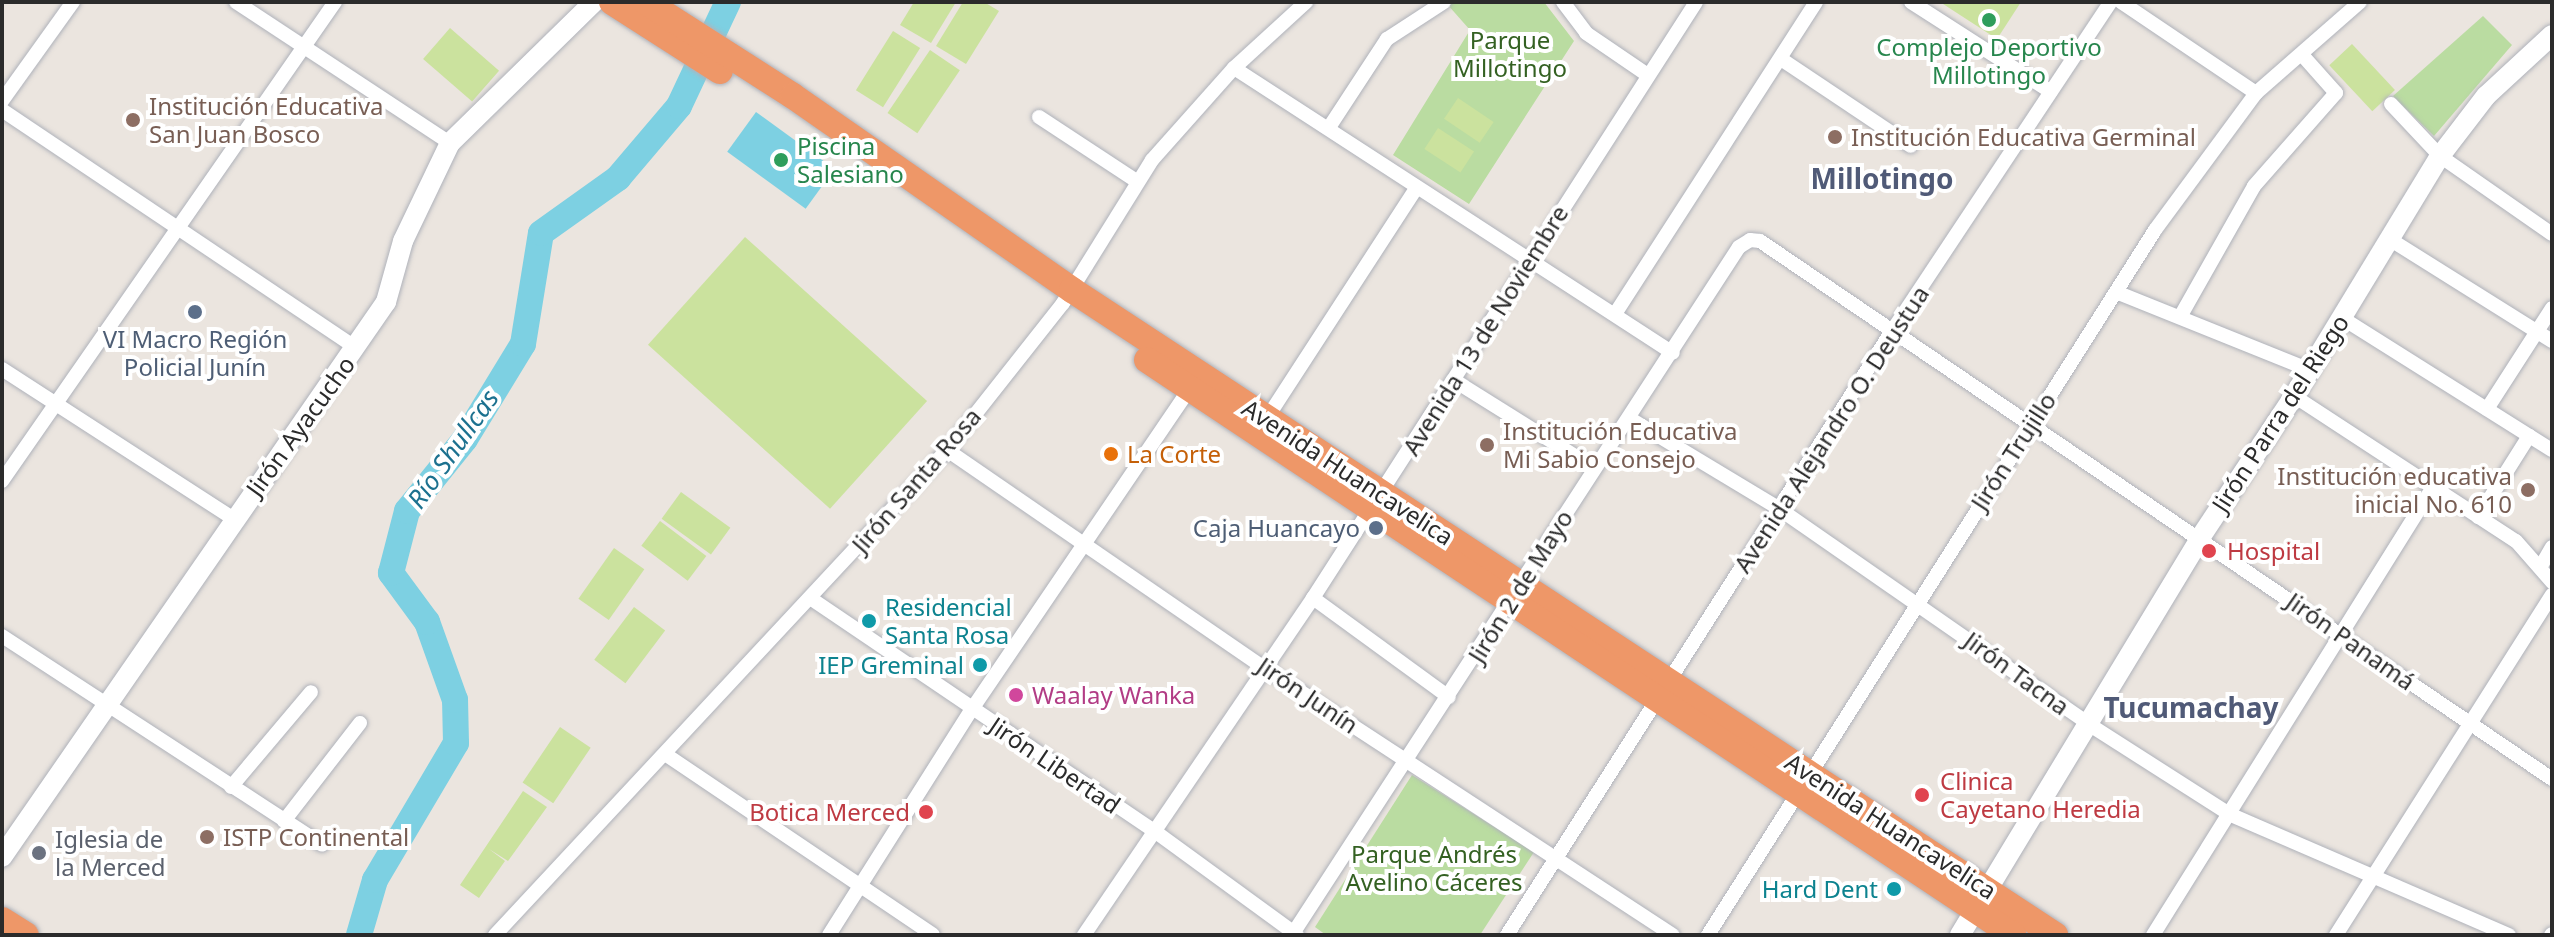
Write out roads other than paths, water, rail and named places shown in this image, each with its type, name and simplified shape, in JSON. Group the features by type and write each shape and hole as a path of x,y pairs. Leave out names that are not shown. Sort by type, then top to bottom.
{"highway":[{"name":"Avenida Huancavelica","path":"626,4 788,103 1067,297 1375,503 1982,901 2055,935"},
{"name":"Avenida Huancavelica","path":"1194,382 1267,418 1375,503"},
{"name":"Avenida Huancavelica","path":"1982,901 2013,935"},
{"path":"2,920 26,935"}],"street":[{"path":"2,101 73,2"},
{"path":"236,2 450,143"},
{"path":"2,481 175,227 335,2"},
{"name":"Jirón Ayacucho","path":"2,857 386,302 403,241 450,143 594,2"},
{"name":"Jirón Santa Rosa","path":"495,935 947,450 1067,297 1138,182 1234,68 1306,2"},
{"path":"1330,126 1387,39 1444,2"},
{"path":"1563,2 1586,33 1646,74"},
{"name":"Avenida 13 de Noviembre","path":"1084,935 1313,598 1455,381 1646,74 1696,2"},
{"path":"1615,314 1816,2"},
{"path":"1911,2 2051,92"},
{"name":"Avenida Alejandro O. Deustua","path":"1507,935 1892,331 2111,2"},
{"path":"2121,2 2256,93"},
{"name":"Jirón Trujillo","path":"1708,935 1802,782 2116,292 2256,93 2303,56 2360,2"},
{"name":"Jirón Parra del Riego","path":"1960,935 2090,725 2200,538 2294,396 2440,156 2486,96 2552,35"},
{"path":"2180,317 2240,206 2336,93 2303,56"},
{"path":"1781,59 1911,146"},
{"path":"1234,68 1330,126 1417,187 1673,353"},
{"path":"2391,104 2440,156 2552,234"},
{"path":"2,110 356,348"},
{"path":"1039,117 1138,182"},
{"path":"1267,418 1417,187"},
{"name":"Jirón Panamá","path":"1750,240 1760,241 2028,426 2200,538 2552,779"},
{"name":"Jirón 2 de Mayo","path":"1294,934 1516,596 1594,468 1673,353 1739,247 1750,240"},
{"path":"2391,240 2552,341"},
{"path":"2116,292 2310,370"},
{"path":"2487,409 2552,308"},
{"path":"2342,318 2552,450"},
{"path":"2,369 234,519"},
{"path":"1455,381 1594,468"},
{"path":"829,935 857,886 972,709 1194,382"},
{"path":"2294,396 2478,517 2541,566 2552,582"},
{"name":"Jirón Tacna","path":"1629,418 1778,508 1917,601 2090,725 2229,814 2375,873 2509,935"},
{"path":"2478,517 2529,436"},
{"name":"Jirón Junín","path":"947,450 1084,540 1266,669 1673,935"},
{"path":"2153,935 2433,487"},
{"path":"2541,566 2552,547"},
{"path":"2336,935 2552,595"},
{"name":"Jirón Libertad","path":"810,598 1153,830 1294,934"},
{"path":"1313,598 1449,697"},
{"path":"2,636 322,845"},
{"path":"231,787 311,692"},
{"path":"284,821 360,723"},
{"path":"665,754 933,935"}],"water":[{"name":"Piscina Salesiano","path":"756,112 834,169 806,209 727,152"}],"waterway":[{"name":"Río Shullcas","path":"359,935 375,880 456,743 455,700 427,622 391,573 407,511 465,439 523,344 541,233 618,178 679,106 728,2"}],"place":[{"name":"Complejo Deportivo Millotingo","path":"1989,20"},
{"name":"Institución Educativa San Juan Bosco","path":"133,120"},
{"name":"Institución Educativa Germinal","path":"1835,137"},
{"name":"Piscina Salesiano","path":"781,160"},
{"name":"VI Macro Región Policial Junín","path":"195,312"},
{"name":"Institución Educativa Mi Sabio Consejo","path":"1487,445"},
{"name":"La Corte","path":"1111,454"},
{"name":"Institución educativa inicial No. 610","path":"2528,490"},
{"name":"Caja Huancayo","path":"1376,528"},
{"name":"Hospital","path":"2209,551"},
{"name":"Residencial Santa Rosa","path":"869,621"},
{"name":"IEP Greminal","path":"980,665"},
{"name":"Waalay Wanka","path":"1016,695"},
{"name":"Clinica Cayetano Heredia","path":"1922,795"},
{"name":"Botica Merced","path":"926,812"},
{"name":"ISTP Continental","path":"207,837"},
{"name":"Iglesia de la Merced","path":"39,853"},
{"name":"Hard Dent","path":"1894,889"}],"district":[{"name":"Millotingo","path":"1882,178"},
{"name":"Tucumachay","path":"2191,707"}],"park label":[{"name":"Parque Millotingo","path":"1510,54"},
{"name":"Parque Andrés Avelino Cáceres","path":"1434,868"}]}
